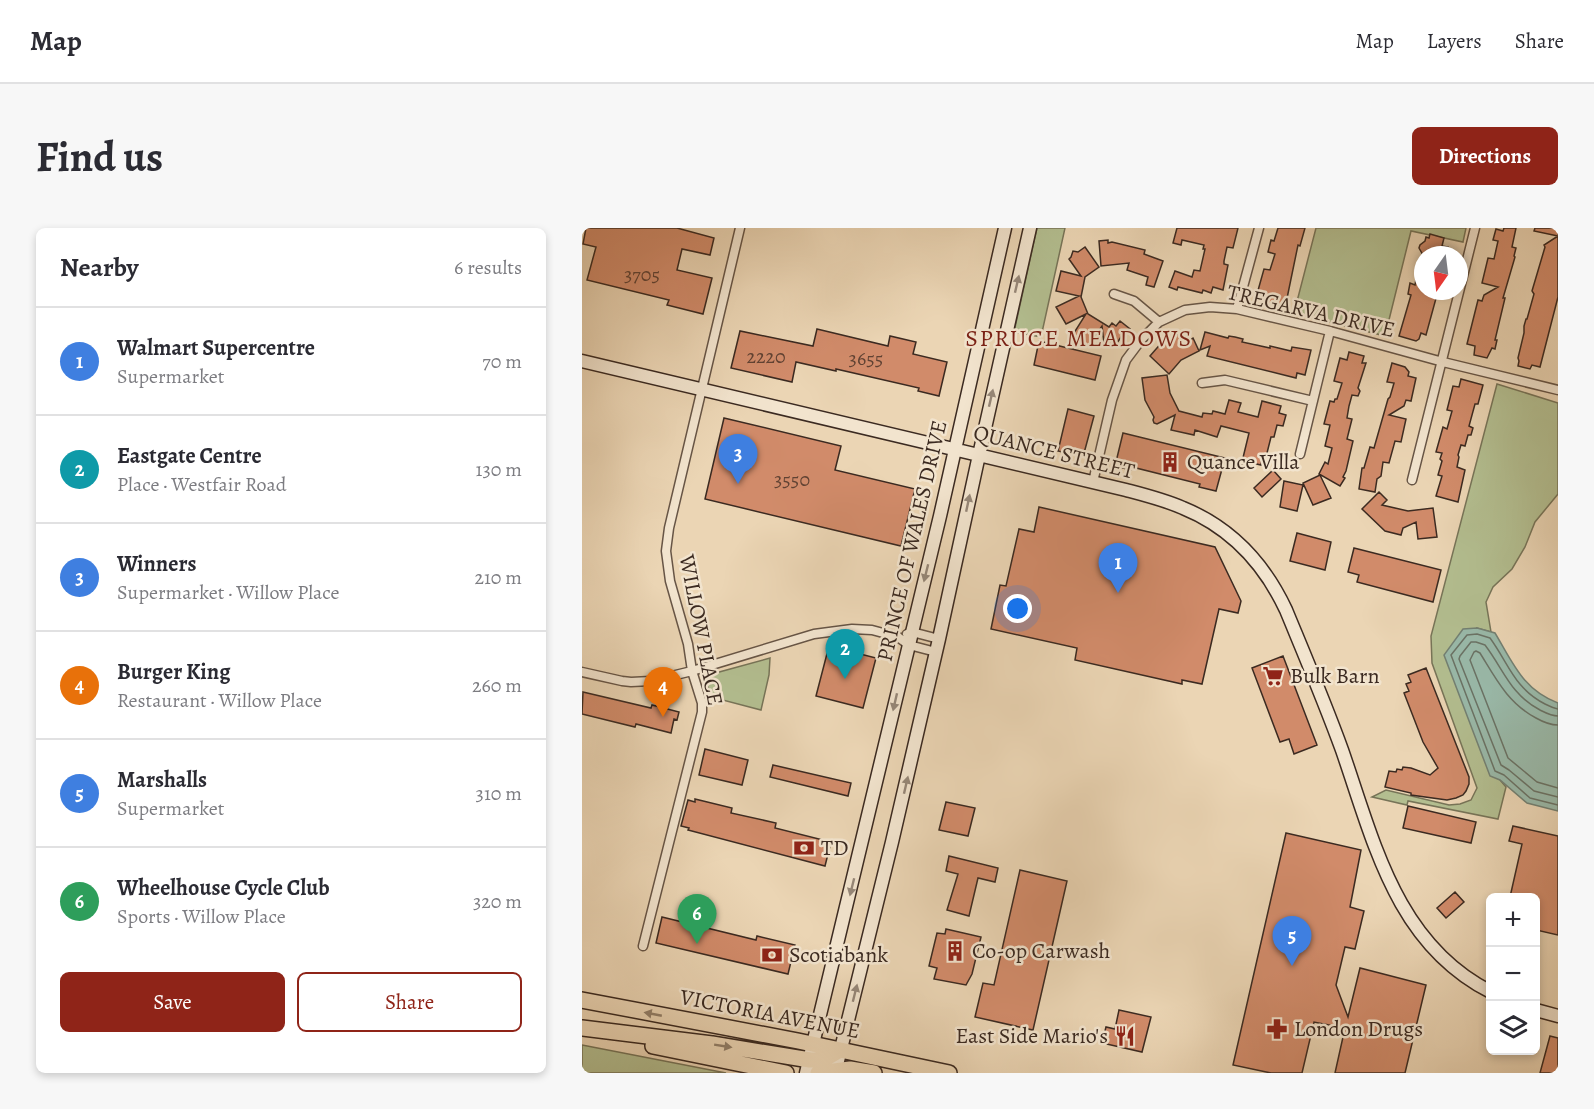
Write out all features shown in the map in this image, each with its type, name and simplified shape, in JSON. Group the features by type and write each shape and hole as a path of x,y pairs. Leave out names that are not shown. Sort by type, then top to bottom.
{"highway":[{"name":"VICTORIA AVENUE","path":"582,1000 814,1044 949,1073"},
{"path":"582,1030 712,1044 811,1069 835,1071 850,1069 874,1073"},
{"path":"582,1030 786,1073"},
{"path":"811,1069 840,1050"}],"main road":[{"name":"PRINCE OF WALES DRIVE","path":"811,1069 814,1044 956,450 1005,228"},
{"name":"PRINCE OF WALES DRIVE","path":"835,1071 936,652 1030,228"},
{"name":"QUANCE STREET","path":"582,361 1152,497 1183,508 1222,529 1255,558 1287,610 1341,749 1379,859 1404,909 1428,943 1442,958 1486,989"},
{"path":"1540,1011 1558,1016"}],"street":[{"name":"WILLOW PLACE","path":"643,946 702,712 688,644 670,581 666,551 669,528 740,228"},
{"path":"1237,309 1259,228"},
{"path":"1412,480 1475,228"},
{"path":"1114,294 1134,301 1159,322"},
{"name":"TREGARVA DRIVE","path":"1093,482 1112,400 1126,360 1159,322 1185,310 1210,307 1237,309 1558,389"},
{"path":"1300,454 1330,331"},
{"path":"1202,383 1225,380 1312,401"},
{"path":"582,672 631,682 664,678 814,634 852,629 872,630 898,637 909,645 936,652"},
{"path":"898,637 912,632 939,639"}],"green space":[{"path":"1037,228 1065,228 1041,337 1014,332"},
{"path":"1316,228 1466,228 1463,242 1411,231 1385,336 1294,313"},
{"path":"1497,384 1558,403 1558,494 1535,522 1525,547 1512,569 1493,587 1486,602 1491,632 1477,628 1500,780 1506,787 1498,819 1408,801 1407,805 1372,797 1386,790 1449,805 1471,800 1477,788 1432,663 1431,636"},
{"path":"770,658 769,675 761,710 711,697 708,682 712,674"},
{"path":"582,1045 726,1073 582,1073"}],"water":[{"path":"1477,628 1495,633 1527,683 1536,691 1558,703 1558,811 1527,803 1500,780 1490,776 1444,655 1463,629"}],"building":[{"path":"586,228 677,228 714,238 710,255 682,249 677,270 712,278 703,314 667,305 669,300 587,280 596,247 583,244"},
{"path":"1177,228 1238,228 1233,248 1227,247 1224,264 1228,265 1223,290 1213,287 1211,293 1203,290 1202,293 1169,287 1175,271 1192,277 1194,270 1200,271 1205,249 1203,249 1204,245 1182,240 1181,245 1173,243"},
{"path":"1278,228 1305,228 1300,246 1298,245 1285,308 1264,303 1266,296 1257,294 1264,269 1270,270 1275,254 1268,252 1271,240 1274,241"},
{"path":"1504,228 1516,228 1512,247 1516,248 1515,257 1503,298 1505,298 1495,349 1492,348 1487,358 1474,355 1475,346 1467,344 1478,300 1482,301 1484,295 1498,287 1482,283 1488,258 1494,259 1498,241 1493,240 1496,229 1503,231"},
{"path":"1535,228 1558,228 1558,236 1534,231"},
{"path":"1430,234 1444,238 1442,246 1420,246 1426,237 1429,238"},
{"path":"1558,236 1558,297 1540,367 1532,365 1530,369 1518,366 1524,326 1534,294 1532,291 1544,245"},
{"path":"1108,240 1108,243 1145,250 1144,254 1163,261 1154,287 1146,285 1148,277 1127,270 1129,263 1101,266 1099,241"},
{"path":"1085,247 1099,267 1085,277 1081,297 1088,314 1109,327 1112,323 1116,326 1120,321 1130,329 1115,346 1104,343 1102,326 1088,346 1072,336 1086,314 1066,324 1056,307 1079,296 1056,291 1061,271 1081,276 1069,259 1073,251 1078,252"},
{"path":"1410,283 1414,285 1414,300 1436,300 1426,335 1421,333 1416,341 1399,336 1411,295 1408,294"},
{"path":"817,329 888,346 890,336 916,342 913,354 947,362 939,396 918,391 919,388 796,362 792,382 731,368 740,331 813,346"},
{"path":"1185,331 1190,340 1193,338 1199,351 1181,360 1169,374 1150,356 1163,341 1166,340 1171,344 1174,336"},
{"path":"1205,332 1228,338 1229,336 1235,337 1243,339 1242,342 1270,348 1270,346 1291,351 1292,347 1311,350 1305,375 1297,373 1296,378 1207,356 1210,346 1200,350"},
{"path":"1039,341 1101,356 1095,380 1034,365"},
{"path":"1349,352 1364,356 1362,363 1366,363 1358,388 1360,391 1358,396 1352,395 1349,406 1347,418 1352,419 1347,439 1353,441 1343,477 1345,478 1340,486 1319,474 1325,462 1328,464 1332,448 1325,446 1330,425 1324,424 1330,401 1334,402 1337,399 1342,383 1334,381 1340,358 1347,360"},
{"path":"1392,363 1405,367 1409,372 1408,376 1416,378 1411,401 1406,400 1404,406 1389,415 1406,419 1401,442 1395,441 1389,463 1383,462 1375,492 1359,489 1362,468 1364,468 1370,447 1374,448 1394,383 1387,382"},
{"path":"1167,375 1170,393 1179,411 1202,417 1203,413 1212,414 1213,411 1225,414 1229,400 1241,403 1238,412 1258,417 1262,401 1281,406 1279,413 1286,415 1283,426 1277,425 1266,457 1262,457 1261,465 1248,462 1241,466 1249,433 1221,426 1217,437 1195,430 1194,435 1171,430 1175,415 1157,424 1154,423 1154,417 1145,400 1142,378"},
{"path":"1461,379 1483,385 1469,426 1473,428 1471,435 1468,435 1465,446 1461,445 1458,455 1457,467 1465,470 1458,502 1436,496 1442,476 1438,475 1442,453 1436,452 1443,427 1447,429 1452,411 1447,410 1453,386 1459,387"},
{"path":"1068,409 1094,416 1083,457 1058,451"},
{"path":"724,418 841,446 835,470 915,489 901,546 705,499"},
{"name":"Quance Villa","path":"1123,433 1225,458 1216,491 1199,487 1200,484 1132,467 1131,470 1115,466"},
{"path":"1273,470 1281,479 1262,497 1254,488"},
{"path":"1320,475 1331,498 1313,505 1303,483"},
{"path":"1284,481 1303,485 1297,511 1280,507"},
{"path":"1379,492 1387,500 1382,505 1408,511 1433,508 1437,537 1418,539 1416,522 1403,528 1401,535 1385,531 1362,509"},
{"path":"1039,507 1215,547 1241,601 1238,613 1219,609 1202,684 1182,680 1182,684 1075,660 1077,648 991,629 1000,585 1006,586 1019,529 1034,532"},
{"path":"1297,533 1331,542 1325,570 1290,561"},
{"path":"1354,548 1441,570 1433,602 1357,582 1359,575 1348,572"},
{"path":"829,646 876,658 863,708 816,696"},
{"path":"1283,656 1317,745 1294,754 1289,739 1280,742 1252,668"},
{"path":"1426,668 1469,777 1469,784 1463,795 1447,800 1411,795 1411,793 1385,787 1389,771 1396,772 1397,769 1402,770 1403,767 1430,775 1438,768 1423,742 1404,693 1409,691 1406,684 1411,682 1408,675"},
{"path":"583,692 679,712 677,720 674,719 671,733 582,714"},
{"path":"705,749 748,760 742,785 699,775"},
{"path":"773,765 851,783 848,796 770,777"},
{"path":"695,799 732,808 731,813 776,823 775,828 831,842 825,866 688,830 689,828 681,826 688,800 695,802"},
{"path":"946,802 975,808 968,836 939,830"},
{"path":"1408,806 1476,822 1471,843 1403,828"},
{"path":"1513,826 1558,836 1558,935 1540,931 1540,893 1511,893 1522,844 1509,841"},
{"path":"1286,833 1361,850 1350,907 1364,911 1355,949 1345,947 1336,985 1348,1017 1360,968 1426,985 1405,1073 1335,1073 1345,1028 1314,1022 1302,1073 1271,1073 1233,1065"},
{"path":"949,856 998,868 995,882 978,878 969,916 947,910 958,874 946,871"},
{"path":"1020,870 1067,881 1033,1030 975,1017 983,983 994,985"},
{"path":"1455,892 1464,902 1446,918 1437,908"},
{"path":"662,917 756,940 757,936 795,945 788,974 656,943"},
{"name":"Co-op Carwash","path":"946,929 981,937 972,974 966,985 934,979 937,968 929,966 937,933 945,934"},
{"name":"East Side Mario's","path":"1119,1010 1151,1017 1142,1052 1102,1043 1106,1027 1115,1029"},
{"path":"1550,1036 1558,1038 1558,1073 1540,1073"}],"place":[{"name":"Quance Villa","path":"1170,462"},
{"name":"Winners","path":"738,484"},
{"name":"Walmart Supercentre","path":"1118,593"},
{"name":"Bulk Barn","path":"1273,676"},
{"name":"Eastgate Centre","path":"845,679"},
{"name":"Burger King","path":"663,717"},
{"name":"TD","path":"804,848"},
{"name":"Wheelhouse Cycle Club","path":"697,944"},
{"name":"Co-op Carwash","path":"955,951"},
{"name":"Scotiabank","path":"772,955"},
{"name":"Marshalls","path":"1292,966"},
{"name":"London Drugs","path":"1277,1029"},
{"name":"East Side Mario's","path":"1125,1036"}],"district":[{"name":"SPRUCE MEADOWS","path":"1079,338"}]}
